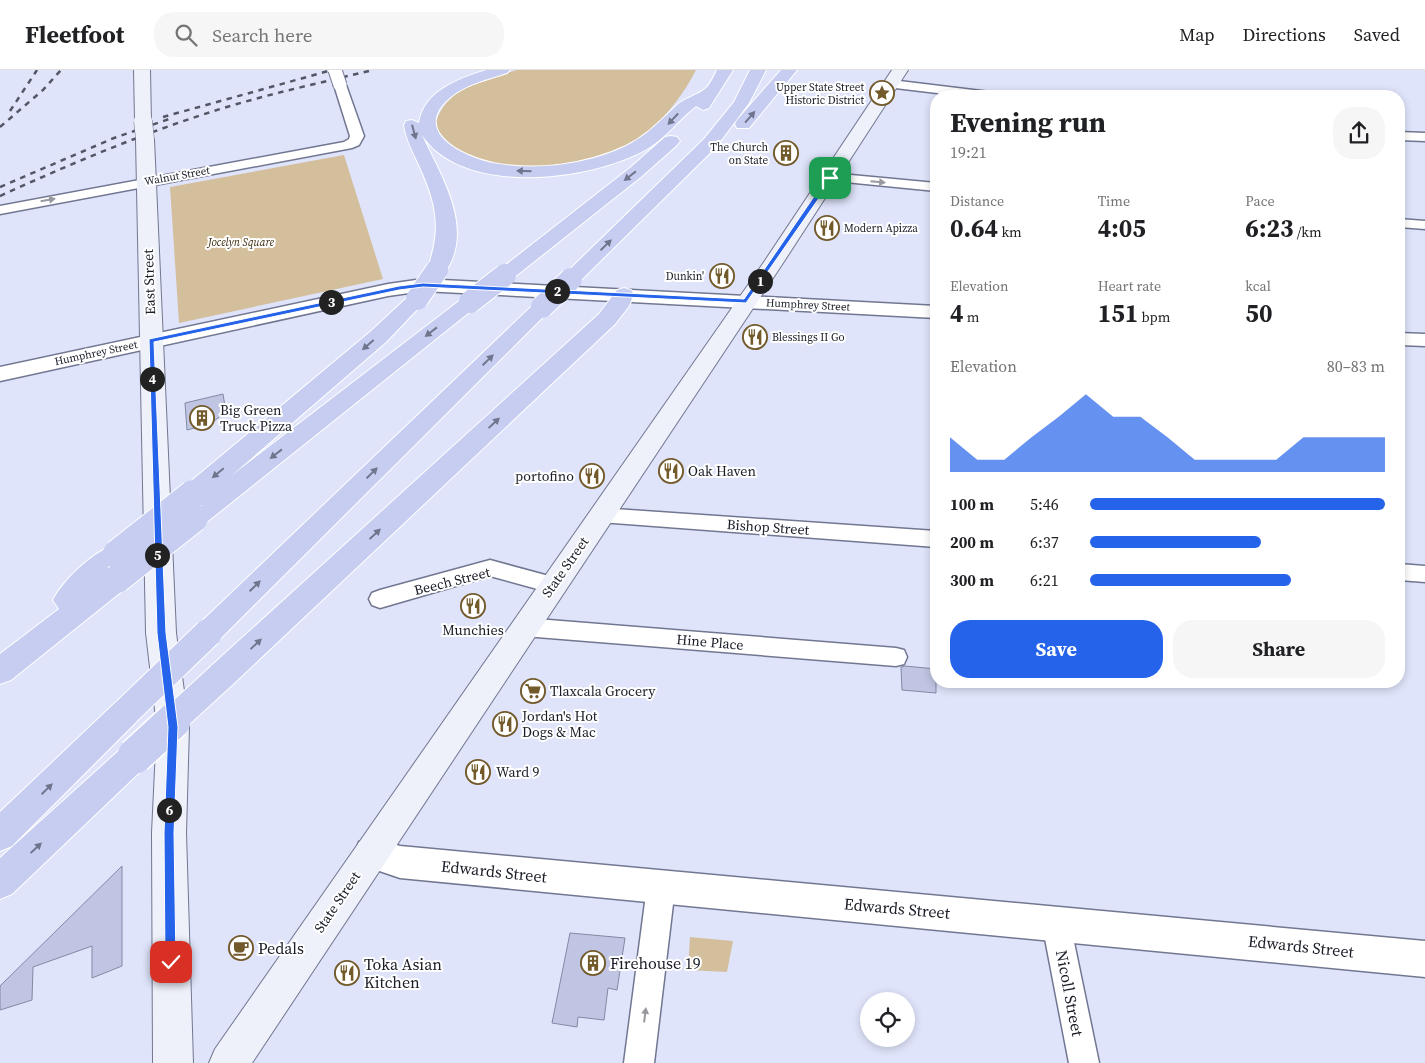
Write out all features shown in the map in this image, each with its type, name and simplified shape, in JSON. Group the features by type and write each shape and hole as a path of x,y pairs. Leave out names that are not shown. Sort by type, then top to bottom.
{"highway":[{"path":"194,506 417,299 437,270 448,240 447,210 441,192 414,135 412,121 421,103 436,90 458,78 481,70"},
{"path":"502,70 462,84 446,93 435,104 428,117 428,129 433,140 442,149 458,158 475,164 505,170 549,170 588,165 615,157 640,146 662,130 688,104 713,91"},
{"path":"0,671 34,644 117,566 194,506 470,302 654,157 684,128 713,91 725,70"},
{"path":"0,835 710,143 741,103 758,70"},
{"path":"710,143 743,124 790,70"},
{"path":"0,882 607,319 618,306 624,294"}],"main road":[{"name":"East Street","path":"142,70 161,624 173,727 169,842 173,1063"},
{"name":"State Street","path":"229,1063 830,178 895,77"}],"street":[{"name":"Walnut Street","path":"0,210 339,148 354,142 357,136 334,70"},
{"path":"895,77 960,90"},
{"path":"1405,136 1425,138"},
{"path":"830,178 930,186"},
{"path":"1405,224 1425,225"},
{"name":"Humphrey Street","path":"0,374 416,285 624,294 930,312"},
{"path":"1405,339 1425,340"},
{"name":"Bishop Street","path":"600,516 930,539"},
{"name":"Beech Street","path":"380,599 490,568 552,586"},
{"path":"1405,572 1425,574"},
{"name":"Hine Place","path":"524,627 896,657"},
{"name":"Edwards Street","path":"371,853 400,862 1056,922 1425,959"},
{"path":"638,1063 660,887"},
{"name":"Nicoll Street","path":"1056,922 1084,1063"}],"green space":[{"path":"517,70 696,70 674,104 647,133 626,146 598,156 567,163 535,166 503,165 475,158 451,145 435,124 448,101 457,93 479,81"},
{"name":"Jocelyn Square","path":"344,155 383,279 179,323 170,187"},
{"path":"690,937 733,941 727,972 688,970"}],"building":[{"name":"Big Green Truck Pizza","path":"223,394 226,412 210,424 187,430 185,403"},
{"path":"901,667 930,668 930,688 936,688 936,693 902,690"},
{"path":"122,866 122,966 92,978 92,946 33,967 32,1000 0,1010 0,986"},
{"name":"Firehouse 19","path":"570,933 625,938 617,990 608,988 604,1020 578,1017 577,1027 552,1023"}],"railway":[{"path":"10,111 37,70"},
{"path":"0,127 43,90 61,70"},
{"path":"163,117 332,70"},
{"path":"0,196 146,134 206,113 288,90 373,70"},
{"path":"0,187 114,138 172,118"}],"place":[{"name":"Upper State Street Historic District","path":"882,93"},
{"name":"The Church on State","path":"786,153"},
{"name":"Modern Apizza","path":"827,228"},
{"name":"Dunkin'","path":"722,276"},
{"name":"Blessings II Go","path":"755,337"},
{"name":"Big Green Truck Pizza","path":"202,418"},
{"name":"Oak Haven","path":"671,471"},
{"name":"portofino","path":"592,476"},
{"name":"Munchies","path":"473,606"},
{"name":"Tlaxcala Grocery","path":"533,691"},
{"name":"Jordan's Hot Dogs & Mac","path":"505,724"},
{"name":"Ward 9","path":"478,772"},
{"name":"Pedals","path":"241,948"},
{"name":"Firehouse 19","path":"593,963"},
{"name":"Toka Asian Kitchen","path":"347,973"}],"route":[{"path":"171,962 169,833 173,727 161,633 151,341 399,288 423,285 746,301 830,178"}]}
